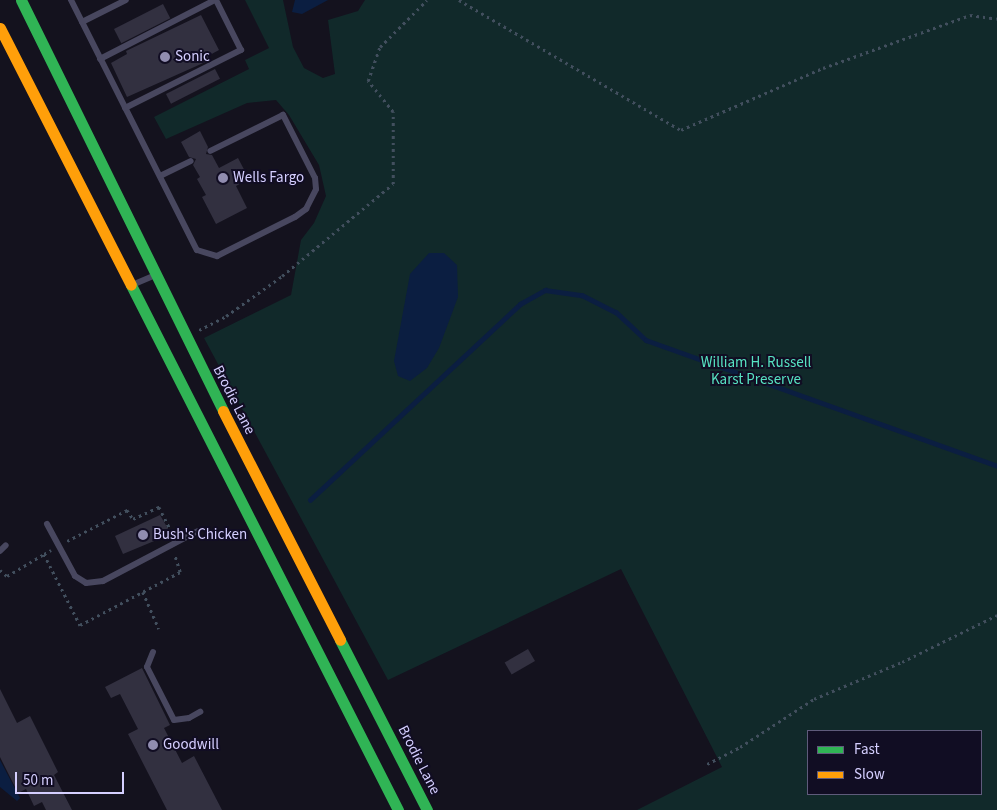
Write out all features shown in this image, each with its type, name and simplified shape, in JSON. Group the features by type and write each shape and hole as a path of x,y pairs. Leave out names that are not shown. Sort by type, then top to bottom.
{"main road":[{"name":"Brodie Lane","path":"21,0 154,275 427,810"},
{"path":"0,28 398,810"},
{"path":"368,752 390,738"}],"lane":[{"path":"71,0 197,250 217,256 295,217 306,209 316,189 315,178 283,115 210,151"},
{"path":"82,22 126,0"},
{"path":"100,59 215,0 240,50 125,108"},
{"path":"160,176 191,161"},
{"path":"132,285 154,275"},
{"path":"47,524 75,576 86,583 103,581 198,531"},
{"path":"0,551 6,545"},
{"path":"153,652 147,667 174,720 189,718 200,712"}],"path":[{"path":"198,331 226,316 282,276 393,184 394,112 368,81 380,47 427,0"},
{"path":"458,0 681,130 823,68 970,15 997,19"},
{"path":"0,570 7,576 44,554 127,510 133,519 159,507 171,528 180,572 80,625 44,554"},
{"path":"143,592 158,629"},
{"path":"707,764 740,747 814,699 902,662 997,615"}],"green space":[{"name":"William H. Russell Karst Preserve","path":"245,0 283,0 293,47 304,68 323,78 335,74 328,20 358,11 365,0 997,0 997,810 637,810 722,767 621,569 388,680 204,338 291,295 301,240 314,223 326,196 319,165 289,115 276,100 247,103 166,139 154,117 249,69 245,60 269,48"}],"water":[{"path":"295,0 328,0 302,14 292,12"},
{"path":"429,253 444,253 457,265 458,297 439,348 427,368 410,381 398,376 394,361 410,274"},
{"path":"0,760 20,798 17,801 0,787"}],"building":[{"path":"163,4 170,18 121,43 114,29"},
{"name":"Sonic","path":"201,15 219,50 208,56 210,60 127,97 111,63 127,54 126,51"},
{"path":"215,69 220,79 171,104 166,94"},
{"name":"Wells Fargo","path":"200,131 208,147 206,154 212,155 219,168 238,158 249,179 236,186 247,208 216,224 202,197 206,195 197,179 200,177 193,165 196,159 189,157 181,142"},
{"name":"Bush's Chicken","path":"160,515 171,534 123,554 115,536"},
{"path":"528,649 535,661 512,675 505,662"},
{"name":"Goodwill","path":"142,668 170,725 164,728 182,763 194,756 222,810 167,810 128,734 138,729 120,694 111,698 105,687"},
{"path":"0,689 17,723 30,716 58,772 54,775 72,810 46,810 42,802 34,806 26,789 18,793 0,757"}],"waterway":[{"path":"310,500 520,304 545,290 582,295 616,312 646,340 997,466"}],"traffic: fast":[{"path":"21,0 223,411"},
{"path":"131,285 398,810"},
{"path":"340,640 427,810"}],"traffic: slow":[{"path":"0,28 131,285"},
{"path":"223,411 340,640"}],"place":[{"name":"Sonic","path":"165,57"},
{"name":"Wells Fargo","path":"223,178"},
{"name":"Bush's Chicken","path":"143,535"},
{"name":"Goodwill","path":"153,745"}]}
